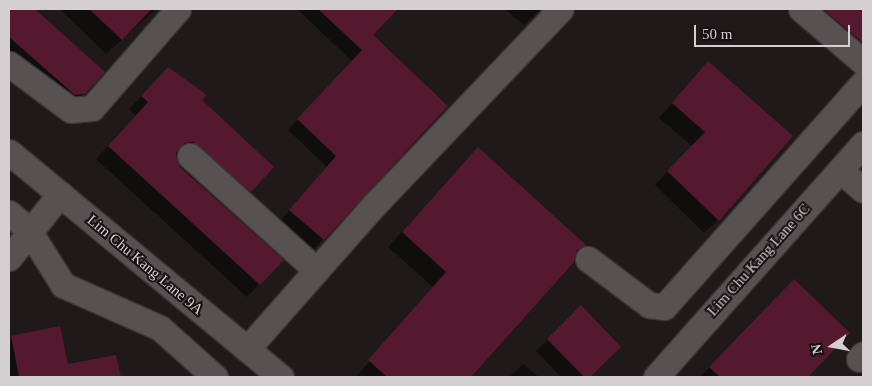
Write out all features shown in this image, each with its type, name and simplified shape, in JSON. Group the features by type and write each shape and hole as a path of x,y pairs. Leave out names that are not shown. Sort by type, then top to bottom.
{"street":[{"path":"9,64 71,110 92,108 178,9"},
{"path":"247,349 316,270 561,9"},
{"path":"801,9 863,62"},
{"path":"588,259 656,309 676,293 863,83"},
{"name":"Lim Chu Kang Lane 9A","path":"9,152 281,377"},
{"path":"190,156 316,270"},
{"path":"855,159 863,190"},
{"name":"Lim Chu Kang Lane 6C","path":"656,377 706,319 855,159"},
{"path":"9,258 28,228 60,194"},
{"path":"9,213 28,228 63,284 160,328 215,377"},
{"path":"676,293 706,319"}],"building":[{"path":"9,9 35,9 105,72 85,94 75,95 9,37"},
{"path":"89,9 152,9 122,40"},
{"path":"318,9 398,9 373,35 448,106 324,240 289,210 336,156 297,119 362,50"},
{"path":"823,9 863,9 863,43"},
{"path":"708,61 793,136 719,221 667,171 705,132 672,103"},
{"path":"168,67 207,95 202,100 274,167 251,192 193,142 185,143 176,153 180,167 284,260 260,285 108,146 148,102 141,96"},
{"path":"478,147 586,245 577,250 574,262 471,377 387,377 368,360 446,272 402,232"},
{"path":"794,279 850,333 808,377 720,377 709,367"},
{"path":"581,305 621,347 590,377 584,377 547,339"},
{"path":"60,326 68,364 116,355 121,377 19,377 11,336"}]}
